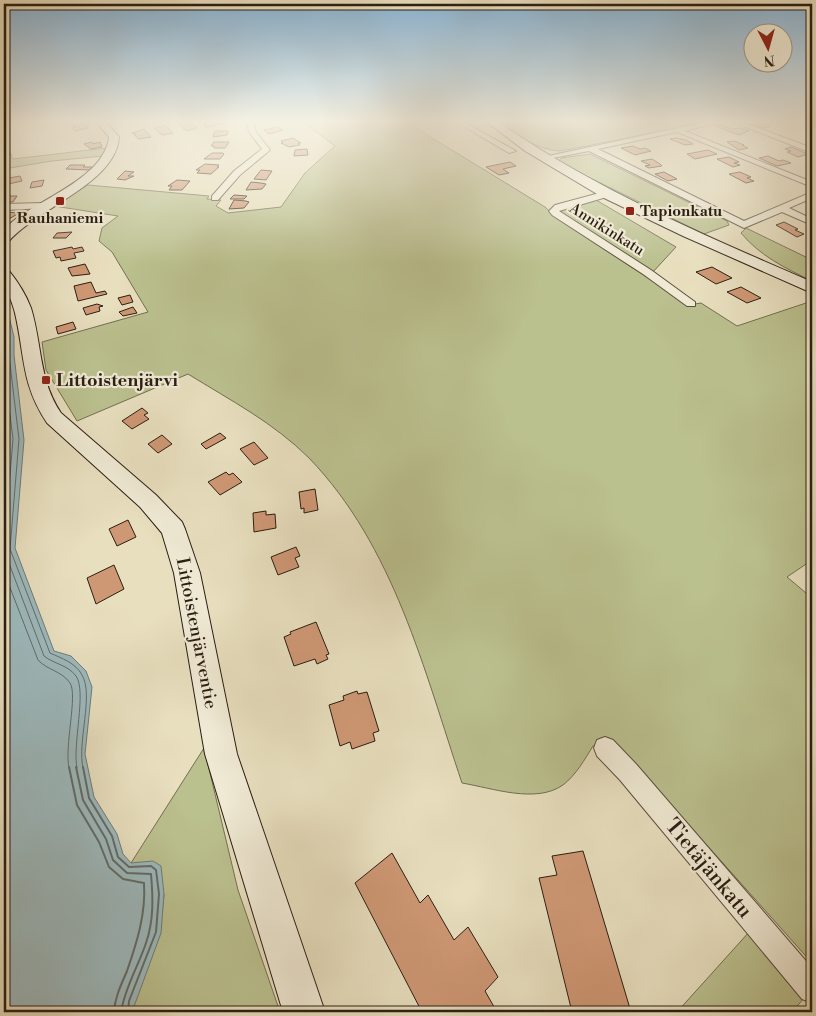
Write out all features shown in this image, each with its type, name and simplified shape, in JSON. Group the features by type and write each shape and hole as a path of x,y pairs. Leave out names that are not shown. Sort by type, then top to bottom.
{"street":[{"path":"4,238 16,225 79,184 95,169"},
{"path":"215,198 241,169"},
{"path":"563,169 607,194 812,288"},
{"path":"633,169 744,225 784,209 812,195"},
{"path":"775,169 812,185"},
{"name":"Annikinkatu","path":"607,194 558,208 554,211 652,275 691,304"},
{"path":"4,207 43,206"},
{"path":"784,209 812,222"},
{"name":"Littoistenjärventie","path":"4,274 16,291 24,315 34,380 47,409 54,418 148,501 173,529 187,573 221,754 304,1012"},
{"name":"Tietäjänkatu","path":"605,748 628,772 812,989"}],"green space":[{"path":"309,169 484,169 545,207 557,218 689,305 701,303 737,326 809,302 812,303 812,560 787,577 812,598 812,963 614,741 593,746 572,777 552,791 527,794 514,793 462,783 419,654 385,570 363,530 338,493 309,458 281,434 188,374 77,421 46,370 42,342 148,312 112,252 99,241 102,228 118,216 54,206 88,185 209,196 207,199 221,200 216,206 228,213 281,207"},
{"path":"573,169 622,169 727,221 729,225 704,234"},
{"path":"596,200 676,247 652,273 563,216 561,212 563,209"},
{"path":"746,228 812,260 812,281 783,266 756,248 741,233"},
{"path":"204,748 238,890 280,1012 132,1012 162,913 164,894 131,863"},
{"path":"750,931 805,997 792,1012 677,1012"}],"water":[{"name":"Littoistenjärvi","path":"4,296 14,337 14,355 24,440 15,548 54,651 71,656 86,671 92,687 85,754 94,797 117,834 123,854 131,863 153,861 161,866 164,894 161,933 132,1012 4,1012"}],"building":[{"path":"216,169 211,174 197,173 200,170 196,170"},
{"path":"490,169 504,169 509,173 499,175"},
{"path":"261,170 272,171 266,180 254,179"},
{"path":"125,171 134,172 128,176 134,176 125,180 117,179"},
{"path":"664,172 677,179 668,181 655,174"},
{"path":"740,172 751,177 747,178 754,181 746,183 729,174"},
{"path":"20,176 22,181 4,185 4,179"},
{"path":"44,180 42,186 30,188 32,182"},
{"path":"177,180 190,181 182,190 169,190 172,186 168,186"},
{"path":"251,182 266,184 262,189 246,190"},
{"path":"234,195 247,196 244,199 230,199"},
{"path":"4,196 17,196 13,202 4,202"},
{"path":"234,200 249,202 244,208 229,209"},
{"path":"4,213 19,213 4,222"},
{"path":"70,214 79,215 77,217 79,217 73,223 59,223"},
{"path":"784,222 804,234 797,237 776,225"},
{"path":"72,232 66,238 53,238 57,233"},
{"path":"72,247 73,249 82,247 84,251 74,253 76,258 61,261 60,257 56,258 53,251"},
{"path":"85,264 90,274 72,276 68,268"},
{"path":"712,267 732,278 716,284 696,272"},
{"path":"91,282 96,293 105,291 107,294 78,301 74,286"},
{"path":"741,287 761,298 747,303 727,292"},
{"path":"130,295 133,302 122,305 118,298"},
{"path":"97,304 103,306 99,307 100,311 86,315 83,308"},
{"path":"133,307 137,313 123,316 119,312"},
{"path":"73,322 76,329 58,334 56,327"},
{"path":"142,408 148,413 144,415 149,419 132,429 122,421"},
{"path":"220,433 226,438 206,449 201,444"},
{"path":"162,435 172,444 158,453 148,444"},
{"path":"254,442 268,458 254,465 240,449"},
{"path":"226,472 229,475 233,473 242,482 220,495 208,482"},
{"path":"315,489 318,510 304,513 304,508 301,509 299,492"},
{"path":"266,511 266,515 275,514 276,528 254,532 253,513"},
{"path":"128,520 136,537 117,546 109,529"},
{"path":"296,547 300,556 295,558 299,567 278,575 271,557"},
{"path":"114,565 124,589 96,604 87,578"},
{"path":"316,622 329,654 326,655 328,659 317,664 315,659 294,666 284,637 291,634 290,632"},
{"path":"357,691 358,694 367,692 379,731 373,733 375,741 352,749 350,742 340,746 329,705 344,700 343,696"},
{"path":"583,851 631,1012 572,1012 539,878 557,875 552,856"},
{"path":"392,853 420,903 428,895 454,940 468,927 498,977 485,991 497,1012 422,1012 355,883"}],"place":[{"name":"Rauhaniemi","path":"60,201"},
{"name":"Tapionkatu","path":"630,211"},
{"name":"Littoistenjärvi","path":"46,380"}]}
